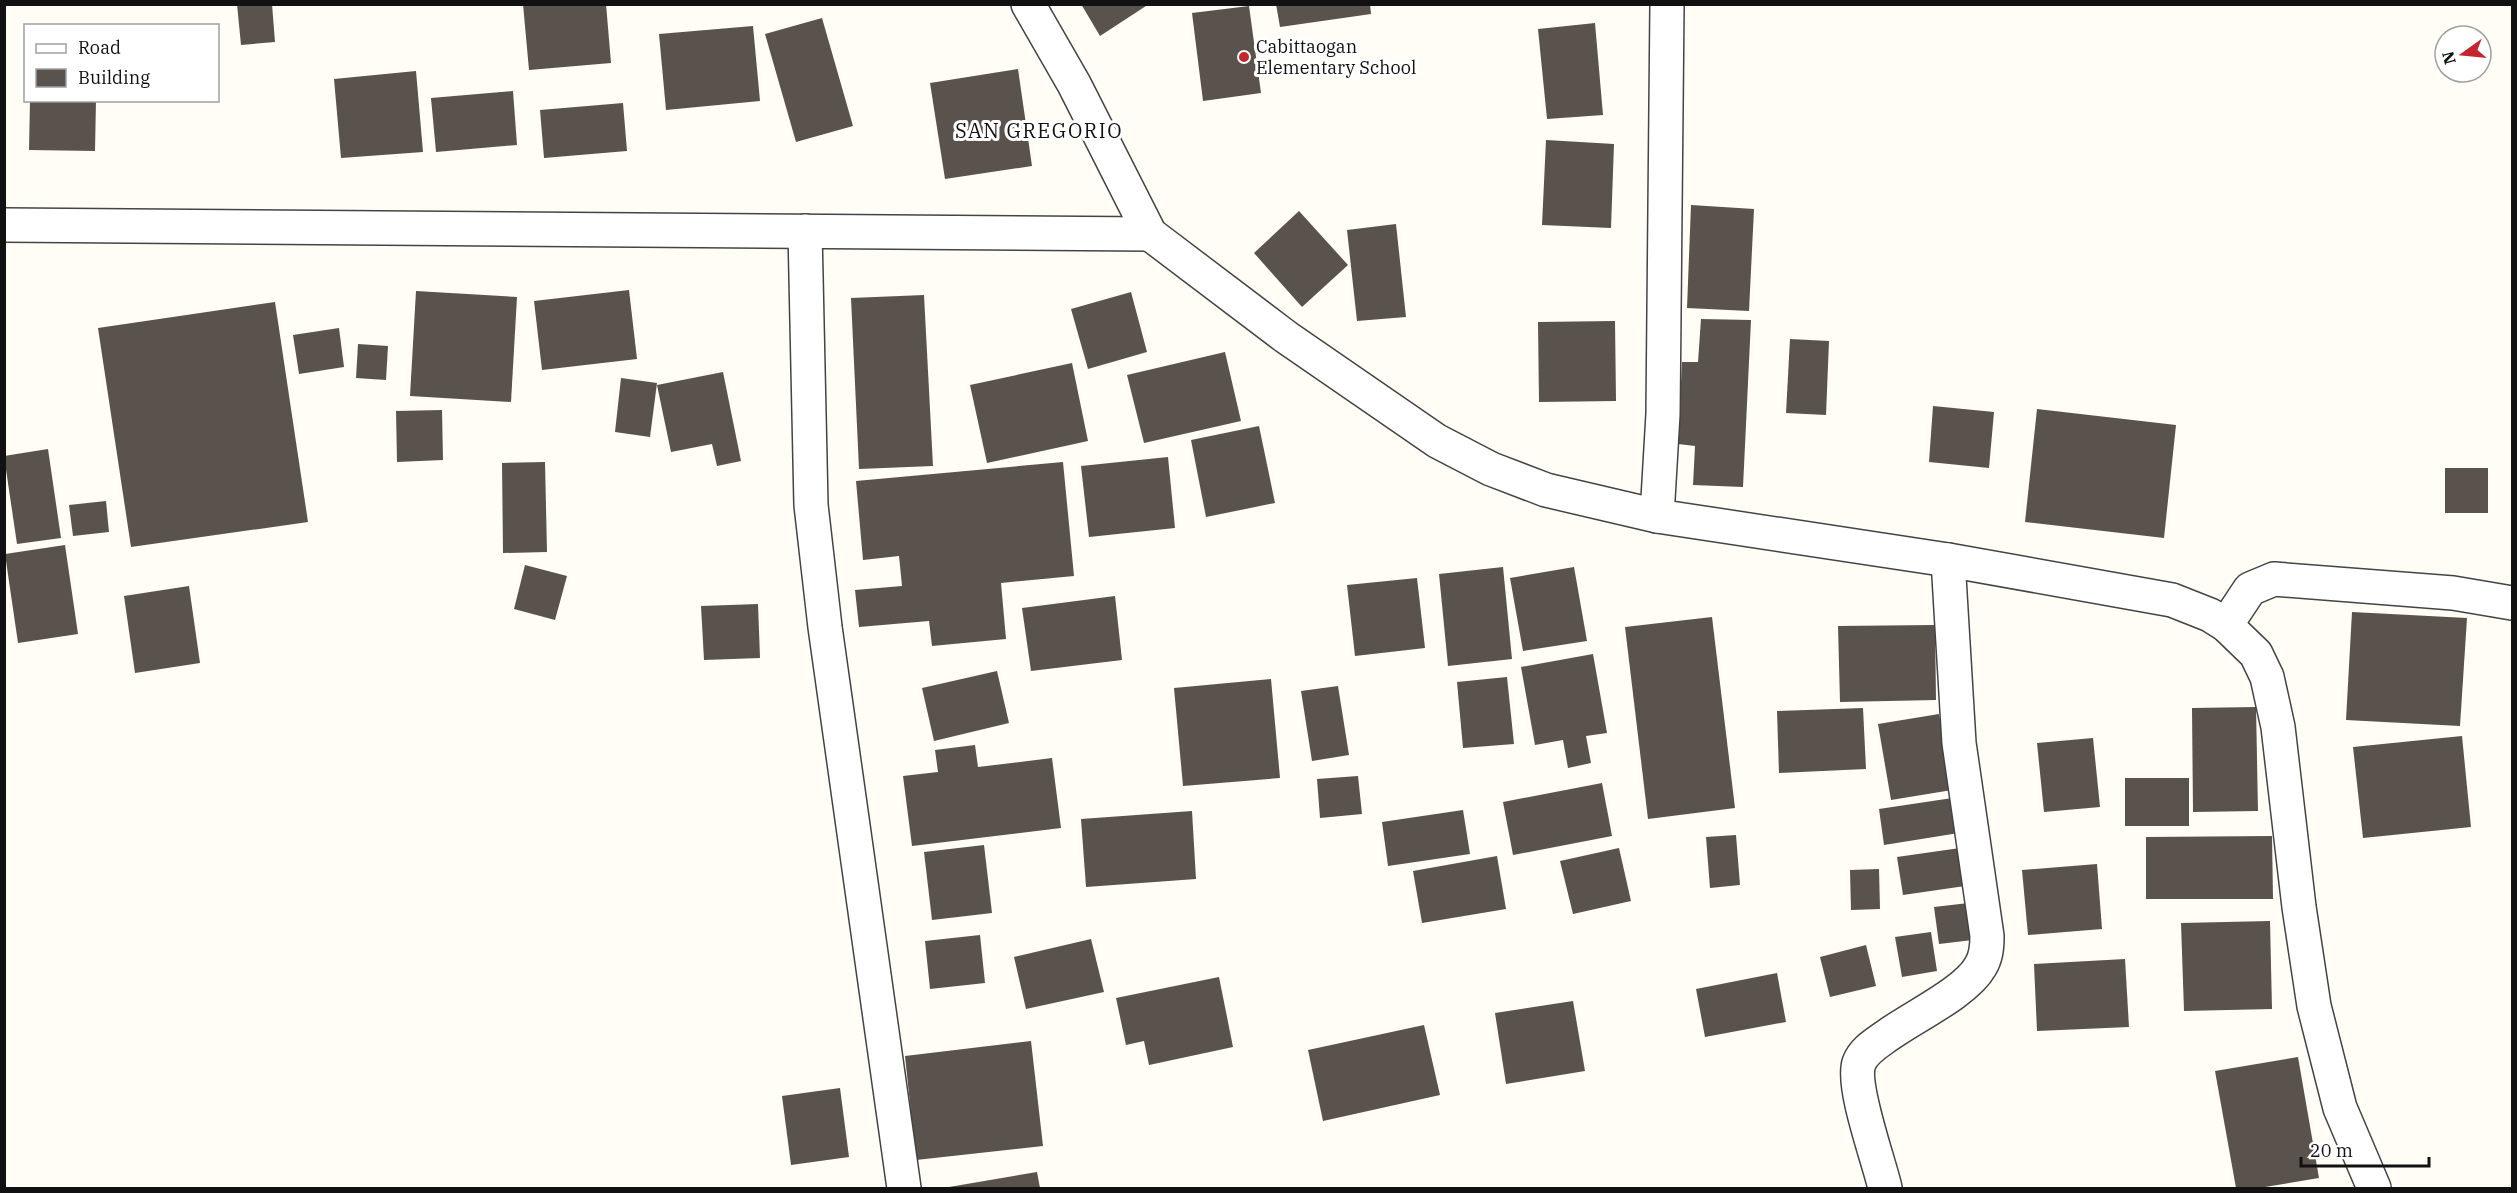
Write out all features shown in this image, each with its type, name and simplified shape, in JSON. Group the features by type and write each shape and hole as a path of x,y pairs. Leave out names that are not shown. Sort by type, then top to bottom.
{"street":[{"path":"1028,4 1074,84 1150,234 1286,337 1437,441 1491,469 1546,490 1657,516 1948,560 2172,600 2210,615 2226,625 2256,654 2267,677 2278,727 2299,907 2314,1006 2340,1108 2373,1188"},
{"path":"1657,516 1663,414 1667,4"},
{"path":"4,225 1150,234"},
{"path":"805,231 811,505 825,627 904,1188"},
{"path":"1885,1188 1860,1093 1859,1064 1868,1048 1911,1018 1964,986 1982,966 1987,952 1959,743 1948,560"},
{"path":"2226,625 2250,589 2274,579 2453,593 2512,603"}],"building":[{"path":"237,4 272,4 275,42 241,45"},
{"path":"523,4 606,4 611,63 529,70"},
{"path":"1081,4 1149,4 1100,36"},
{"path":"1276,4 1370,4 1371,14 1280,27"},
{"path":"1249,6 1261,93 1203,101 1192,13"},
{"path":"822,18 853,126 796,142 765,34"},
{"path":"1595,23 1603,115 1547,119 1538,29"},
{"path":"753,26 760,101 666,110 659,34"},
{"path":"1018,69 1032,166 945,179 930,83"},
{"path":"416,71 423,152 341,158 334,79"},
{"path":"513,91 517,145 436,152 431,98"},
{"path":"30,102 96,102 95,151 29,150"},
{"path":"623,103 627,151 544,158 540,110"},
{"path":"1546,140 1614,144 1611,228 1542,225"},
{"path":"1691,205 1754,209 1749,311 1687,308"},
{"path":"1299,211 1348,265 1302,307 1254,253"},
{"path":"1396,224 1406,317 1357,321 1347,230"},
{"path":"629,290 637,359 542,370 534,301"},
{"path":"416,291 517,297 511,402 410,396"},
{"path":"1131,292 1147,352 1088,369 1071,309"},
{"path":"924,295 933,466 859,469 851,298"},
{"path":"275,302 308,522 131,547 98,328"},
{"path":"1701,319 1751,320 1743,487 1693,485 1695,446 1678,444 1682,362 1698,362"},
{"path":"1615,321 1616,401 1539,402 1538,322"},
{"path":"339,328 344,367 299,374 293,335"},
{"path":"1790,339 1829,341 1826,415 1786,413"},
{"path":"358,344 388,346 386,380 356,378"},
{"path":"1225,352 1241,421 1144,443 1127,375"},
{"path":"1072,363 1088,441 987,463 970,385"},
{"path":"723,372 741,461 717,466 712,444 671,452 657,385"},
{"path":"621,378 657,383 650,437 615,432"},
{"path":"1933,406 1994,412 1989,468 1929,462"},
{"path":"2037,409 2176,425 2164,538 2025,522"},
{"path":"442,410 443,460 397,462 396,411"},
{"path":"1259,426 1275,503 1206,517 1191,440"},
{"path":"48,449 61,538 17,544 4,456"},
{"path":"1168,457 1175,528 1089,537 1081,466"},
{"path":"545,462 547,552 503,553 502,463"},
{"path":"1063,462 1074,576 1001,583 1006,639 932,646 929,621 859,627 855,590 902,586 899,556 863,560 856,481"},
{"path":"2445,468 2488,468 2488,513 2445,513"},
{"path":"106,501 109,532 73,536 69,505"},
{"path":"65,545 78,634 18,643 5,554"},
{"path":"525,565 567,576 555,620 514,609"},
{"path":"1503,567 1512,659 1448,666 1439,574"},
{"path":"1574,567 1587,641 1523,651 1510,578"},
{"path":"1417,578 1425,648 1355,656 1347,585"},
{"path":"189,586 200,663 135,673 124,596"},
{"path":"1115,596 1122,660 1031,671 1022,608"},
{"path":"758,604 760,658 704,660 701,606"},
{"path":"2352,612 2467,618 2460,726 2346,720"},
{"path":"1712,617 1735,808 1648,819 1625,627"},
{"path":"1935,625 1936,700 1840,702 1838,626"},
{"path":"1593,654 1607,733 1586,736 1591,763 1568,768 1563,740 1535,745 1521,667"},
{"path":"997,671 1009,723 934,741 922,688"},
{"path":"1507,677 1514,744 1463,748 1457,682"},
{"path":"1271,679 1280,778 1183,786 1174,688"},
{"path":"1338,686 1349,755 1312,761 1301,691"},
{"path":"2256,707 2258,811 2193,812 2192,708"},
{"path":"1863,708 1866,769 1779,773 1777,711"},
{"path":"1939,714 1952,790 1891,800 1878,724"},
{"path":"2462,736 2471,827 2363,838 2353,747"},
{"path":"2093,738 2100,807 2044,812 2037,743"},
{"path":"975,745 978,767 1052,758 1061,828 912,846 903,776 938,772 935,750"},
{"path":"1358,776 1362,814 1320,818 1317,779"},
{"path":"2125,778 2189,778 2189,826 2125,826"},
{"path":"1602,783 1612,836 1513,855 1503,802"},
{"path":"1959,797 1965,832 1884,845 1879,809"},
{"path":"1463,810 1470,854 1388,866 1382,822"},
{"path":"1192,811 1196,879 1086,887 1081,819"},
{"path":"1736,835 1740,885 1710,888 1706,837"},
{"path":"2272,836 2273,899 2146,899 2146,837"},
{"path":"984,845 992,913 932,920 924,852"},
{"path":"1619,848 1631,901 1573,914 1560,861"},
{"path":"1960,848 1965,886 1903,895 1897,857"},
{"path":"1497,856 1506,909 1422,923 1413,871"},
{"path":"2097,864 2102,929 2028,935 2022,870"},
{"path":"1879,869 1880,909 1851,910 1850,870"},
{"path":"1977,902 1981,939 1939,944 1934,907"},
{"path":"2270,921 2272,1009 2184,1011 2181,923"},
{"path":"1931,932 1937,971 1902,977 1895,937"},
{"path":"980,935 985,983 930,989 925,941"},
{"path":"1091,939 1104,992 1026,1009 1014,957"},
{"path":"1866,945 1876,986 1830,997 1820,957"},
{"path":"2125,959 2129,1027 2037,1031 2034,964"},
{"path":"1777,973 1786,1022 1705,1037 1696,989"},
{"path":"1219,977 1233,1047 1149,1065 1144,1041 1126,1045 1116,998"},
{"path":"1573,1001 1585,1071 1506,1084 1495,1013"},
{"path":"1424,1025 1440,1095 1323,1121 1308,1050"},
{"path":"1031,1041 1043,1146 916,1160 905,1056"},
{"path":"2298,1057 2319,1178 2259,1188 2236,1188 2215,1071"},
{"path":"840,1088 849,1157 791,1165 782,1096"},
{"path":"1037,1172 1040,1188 949,1188 949,1187"}],"place":[{"name":"Cabittaogan Elementary School","path":"1244,57"}],"district":[{"name":"SAN GREGORIO","path":"1039,131"}]}
